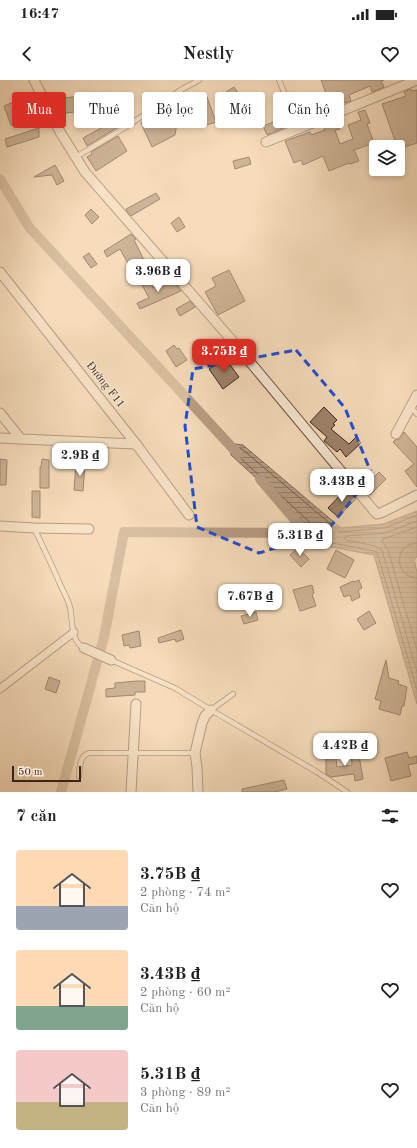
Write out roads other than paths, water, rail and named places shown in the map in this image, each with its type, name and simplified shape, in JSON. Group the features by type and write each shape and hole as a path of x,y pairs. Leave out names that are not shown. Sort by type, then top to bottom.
{"street":[{"path":"34,80 60,132 85,172 230,338 375,512 377,514 381,513 417,496"},
{"path":"344,110 417,80"},
{"path":"266,142 299,128"},
{"name":"Đường F11","path":"0,272 136,444 189,515"},
{"path":"396,434 414,410 417,395"},
{"path":"0,413 22,439"},
{"path":"0,438 136,444"},
{"path":"0,526 88,529"},
{"path":"0,689 74,632"},
{"path":"84,648 111,660"},
{"path":"131,792 136,704"},
{"path":"198,792 198,775 195,752 202,723 205,716 211,710"}],"lane":[{"path":"76,157 179,91 199,80"},
{"path":"279,80 284,92"},
{"path":"34,528 70,606 76,642 84,648"},
{"path":"111,660 175,688 348,792"},
{"path":"211,710 233,694"},
{"path":"79,776 80,762 86,754 89,753 132,754 195,752"}],"water":[{"path":"229,443 243,445 341,528 383,524 417,511 417,557 414,559 417,572 417,704 374,555 331,547 231,455"}],"waterway":[{"path":"0,179 29,227 238,454"},
{"path":"61,792 104,637 124,532 306,533 260,479"}]}
